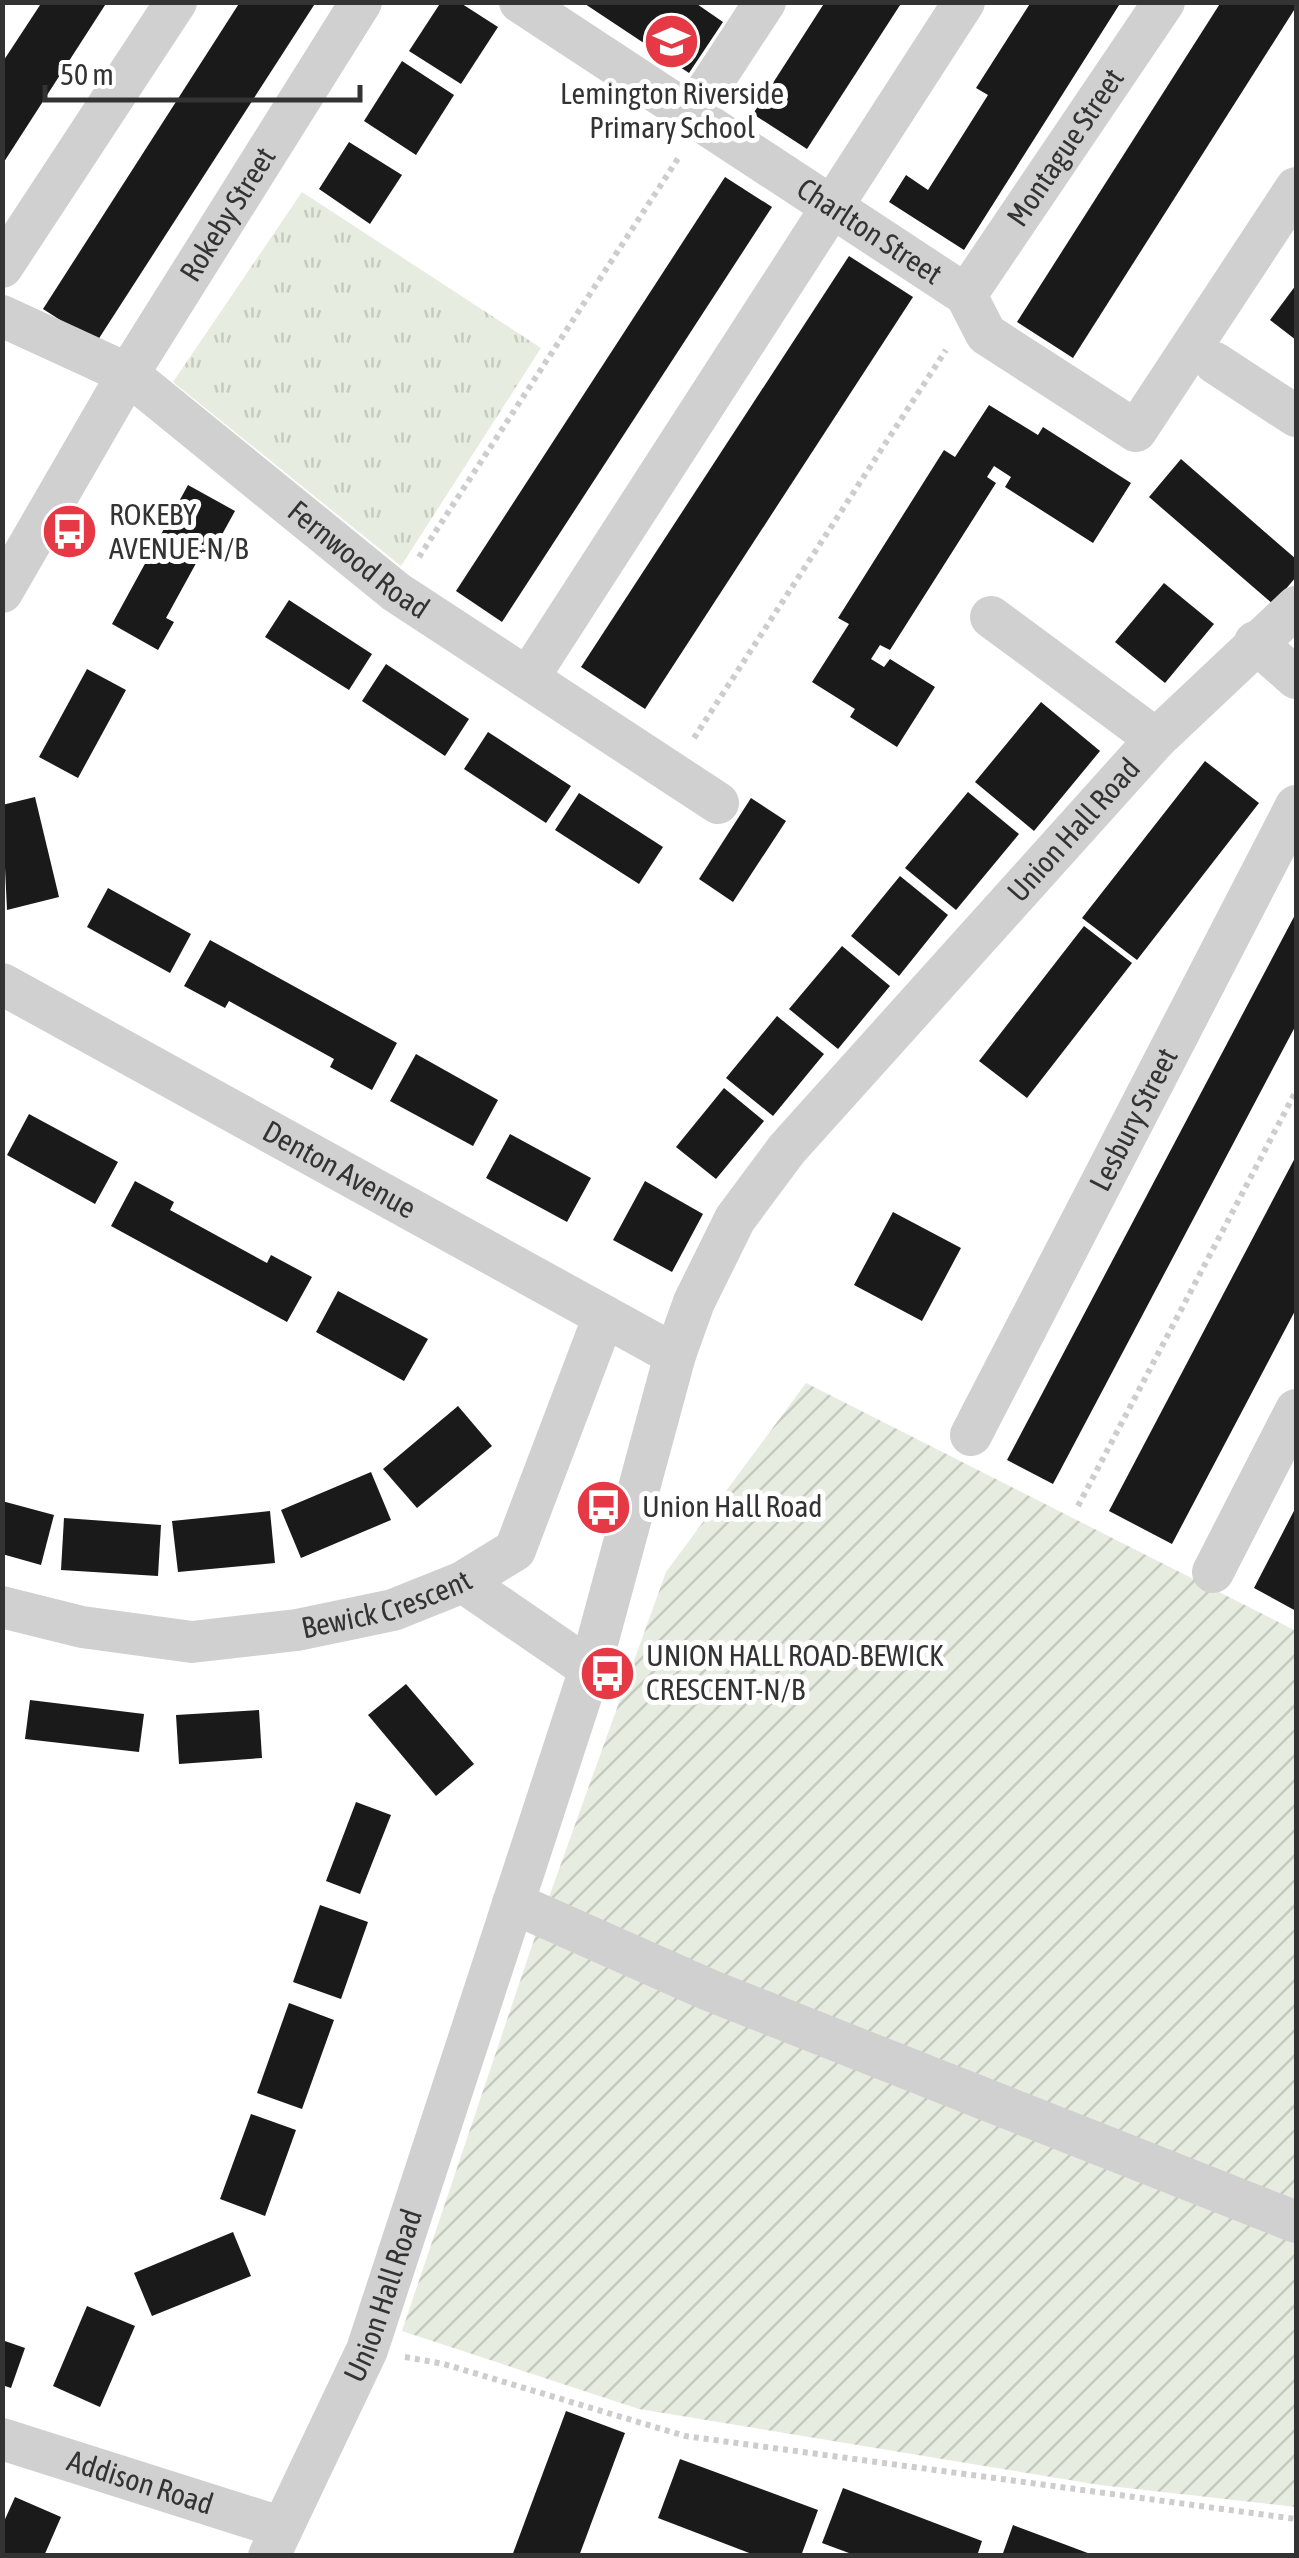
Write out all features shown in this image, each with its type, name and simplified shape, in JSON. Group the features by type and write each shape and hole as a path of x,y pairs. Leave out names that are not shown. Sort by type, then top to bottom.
{"street":[{"path":"2,266 176,2"},
{"name":"Rokeby Street","path":"2,592 128,374 361,2"},
{"name":"Charlton Street","path":"520,2 966,295"},
{"path":"690,115 765,2"},
{"path":"528,678 964,2"},
{"name":"Montague Street","path":"966,295 1164,2"},
{"path":"966,295 986,334 1136,431 1296,188"},
{"name":"Fernwood Road","path":"2,316 128,374 396,592 718,803"},
{"path":"1214,363 1296,416"},
{"name":"Union Hall Road","path":"274,2541 367,2350 590,1669 675,1355 694,1302 735,1219 787,1149 1156,739 1296,607"},
{"path":"991,617 1156,739"},
{"path":"1255,642 1296,678"},
{"name":"Lesbury Street","path":"971,1434 1296,806"},
{"name":"Denton Avenue","path":"2,984 675,1355"},
{"name":"Bewick Crescent","path":"2,1607 82,1628 192,1642 297,1630 393,1610 462,1582 515,1550 604,1316"},
{"path":"1213,1572 1296,1410"},
{"path":"462,1582 590,1669"},
{"path":"513,1903 709,1990 1296,2222"},
{"name":"Addison Road","path":"2,2439 274,2541"}],"path":[{"path":"396,592 685,148 690,115"},
{"path":"672,773 960,328 966,295"},
{"path":"1078,1506 1296,1091"},
{"path":"367,2350 444,2364 685,2436 1296,2519"}],"green space":[{"path":"302,192 541,348 401,566 173,382"},
{"path":"806,1383 1296,1631 1296,2507 1100,2485 639,2409 402,2331 540,1922 666,1572"}],"building":[{"path":"42,2 107,2 2,165 2,63"},
{"path":"240,2 316,2 96,343 43,309"},
{"path":"441,2 459,2 498,27 461,84 409,51"},
{"name":"Lemington Riverside Primary School","path":"582,2 694,2 723,22 689,73"},
{"path":"825,2 902,2 807,149 753,114"},
{"path":"1031,2 1121,2 964,250 889,202 906,175 928,190 988,95 976,88"},
{"path":"1221,2 1296,2 1296,7 1073,358 1017,322"},
{"path":"402,61 454,95 416,155 364,121"},
{"path":"349,142 402,175 370,224 319,189"},
{"path":"725,177 772,207 502,622 456,591"},
{"path":"849,256 913,297 645,709 581,667"},
{"path":"1296,285 1296,340 1270,320"},
{"path":"989,405 1038,435 1043,427 1131,483 1093,543 1005,487 1011,477 994,466 987,477 996,483 890,650 880,645 871,659 884,667 890,659 935,687 897,747 850,717 855,709 812,682 849,624 838,618 944,450 955,457"},
{"path":"1181,459 1296,559 1296,577 1273,604 1149,497"},
{"path":"188,485 235,511 219,540 211,536 166,618 174,622 158,650 112,624"},
{"path":"1164,583 1214,624 1165,683 1115,642"},
{"path":"289,600 372,654 349,690 265,637"},
{"path":"386,664 469,719 445,756 362,701"},
{"path":"87,669 126,690 78,778 39,757"},
{"path":"1041,702 1100,751 1034,831 975,782"},
{"path":"488,732 571,786 546,823 464,769"},
{"path":"1205,761 1259,803 1137,960 1082,918"},
{"path":"968,792 1019,834 956,910 905,868"},
{"path":"579,793 663,847 639,884 555,830"},
{"path":"35,797 59,897 7,910 2,805"},
{"path":"751,798 786,821 733,902 699,879"},
{"path":"900,876 948,915 899,976 851,936"},
{"path":"108,888 191,934 170,973 87,927"},
{"path":"1296,913 1296,1025 1053,1484 1007,1460"},
{"path":"1084,926 1132,963 1027,1098 979,1061"},
{"path":"210,940 397,1043 372,1090 330,1067 334,1059 229,1001 225,1008 184,986"},
{"path":"842,946 890,986 838,1049 789,1009"},
{"path":"777,1016 824,1054 773,1116 726,1078"},
{"path":"416,1054 498,1100 473,1146 390,1101"},
{"path":"724,1088 764,1121 716,1179 676,1147"},
{"path":"29,1114 118,1162 95,1204 7,1155"},
{"path":"510,1134 591,1178 567,1222 486,1178"},
{"path":"1296,1156 1296,1309 1172,1544 1109,1511"},
{"path":"135,1181 174,1202 170,1210 267,1263 271,1255 312,1277 287,1322 111,1226"},
{"path":"645,1181 703,1214 672,1272 613,1240"},
{"path":"893,1212 961,1248 922,1321 854,1285"},
{"path":"338,1291 428,1339 404,1381 316,1332"},
{"path":"458,1406 492,1446 417,1508 383,1469"},
{"path":"371,1472 391,1520 301,1558 281,1510"},
{"path":"2,1501 54,1515 41,1565 2,1554"},
{"path":"1296,1507 1296,1611 1254,1588"},
{"path":"270,1511 275,1563 178,1572 172,1521"},
{"path":"64,1518 161,1525 158,1576 61,1570"},
{"path":"406,1684 474,1764 436,1796 368,1715"},
{"path":"30,1700 144,1714 139,1752 25,1739"},
{"path":"259,1710 262,1758 179,1764 176,1715"},
{"path":"356,1802 391,1815 360,1894 326,1881"},
{"path":"320,1905 368,1922 341,1999 293,1982"},
{"path":"289,2003 334,2020 302,2109 257,2093"},
{"path":"251,2114 296,2130 265,2216 220,2199"},
{"path":"233,2232 251,2276 152,2316 134,2273"},
{"path":"87,2306 135,2326 100,2407 53,2386"},
{"path":"2,2340 25,2348 11,2388 2,2385"},
{"path":"566,2411 625,2433 579,2556 512,2556"},
{"path":"680,2459 818,2510 801,2556 757,2556 658,2518"},
{"path":"843,2488 982,2541 977,2556 857,2556 822,2543"},
{"path":"15,2497 61,2517 44,2556 2,2556 2,2526"},
{"path":"1013,2525 1093,2555 1093,2556 1002,2556"}],"place":[{"name":"Lemington Riverside Primary School","path":"672,42"},
{"name":"ROKEBY AVENUE-N/B","path":"70,532"},
{"name":"Union Hall Road","path":"603,1507"},
{"name":"UNION HALL ROAD-BEWICK CRESCENT-N/B","path":"607,1673"}]}
